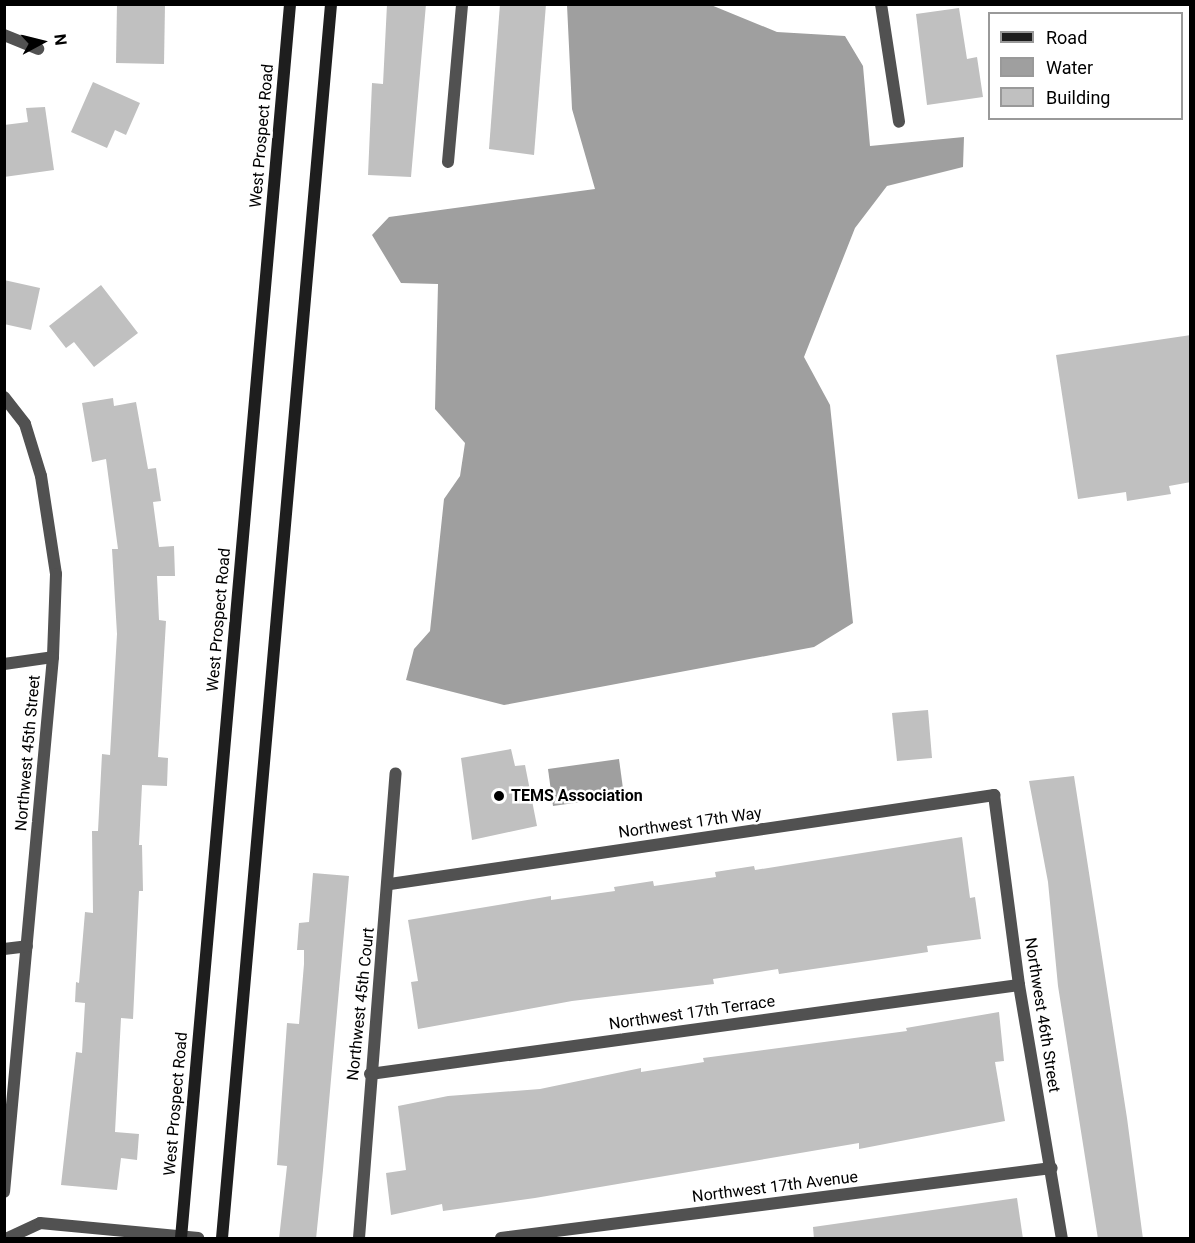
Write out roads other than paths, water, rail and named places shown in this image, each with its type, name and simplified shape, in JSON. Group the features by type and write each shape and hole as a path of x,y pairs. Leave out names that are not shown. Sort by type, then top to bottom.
{"main road":[{"name":"West Prospect Road","path":"181,1238 290,4"},
{"path":"222,1239 331,4"}],"street":[{"path":"448,162 462,4"},
{"path":"881,4 899,122"},
{"path":"4,35 38,49"},
{"name":"Northwest 45th Street","path":"4,397 25,424 41,476 56,574 53,657 4,1192"},
{"path":"4,664 53,657"},
{"name":"Northwest 45th Court","path":"359,1239 370,1074 390,884 396,773"},
{"name":"Northwest 17th Way","path":"390,884 994,795"},
{"name":"Northwest 46th Street","path":"994,795 1019,985 1052,1168 1062,1239"},
{"path":"4,949 27,946"},
{"name":"Northwest 17th Terrace","path":"370,1074 1019,985"},
{"name":"Northwest 17th Avenue","path":"501,1239 1052,1168"},
{"path":"8,1239 40,1223 198,1239"}],"water":[{"path":"567,5 711,5 777,32 845,36 863,66 870,146 964,137 963,167 887,186 855,228 804,357 830,405 853,623 814,647 504,705 406,680 414,649 430,631 444,499 460,476 465,443 435,409 438,284 401,283 372,235 389,217 595,189 572,109"},
{"path":"619,759 624,796 553,806 548,769"}],"place":[{"name":"TEMS Association","path":"499,796"}]}
